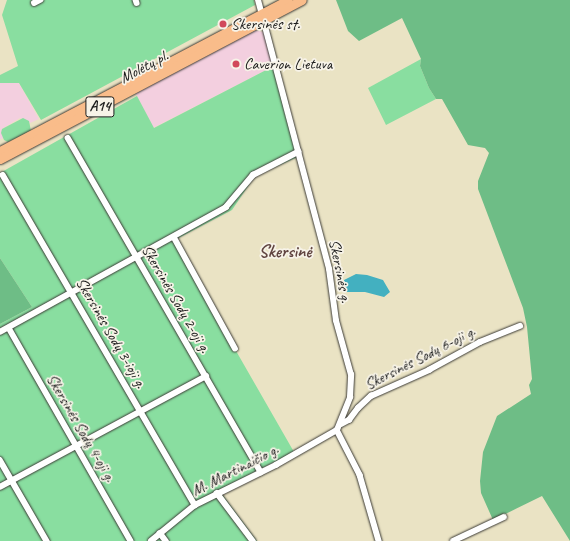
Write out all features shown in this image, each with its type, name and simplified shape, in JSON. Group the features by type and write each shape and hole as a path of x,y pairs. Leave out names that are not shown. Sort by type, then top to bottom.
{"highway":[{"name":"Molėtų pl.","path":"0,159 263,17 288,0"},
{"name":"Molėtų pl.","path":"0,151 263,17 302,0"}],"street":[{"path":"34,2 40,0"},
{"name":"Skersinės g.","path":"258,0 329,269 336,322 351,376 350,397 341,424 337,430"},
{"name":"Skersinės Sodų 2-oji g.","path":"68,138 261,472"},
{"path":"0,332 137,258 233,202 253,175 298,152"},
{"name":"Skersinės Sodų 3-ioji g.","path":"3,175 195,505"},
{"path":"174,237 235,348"},
{"name":"Skersinės Sodų 6-oji g.","path":"341,424 349,420 358,408 371,396 429,370 477,343 520,326"},
{"name":"Skersinės Sodų 4-oji g.","path":"8,328 131,541"},
{"path":"0,488 76,445 206,376"},
{"path":"337,430 360,474 378,541"},
{"name":"M. Martinaičio g.","path":"151,541 195,505 261,472 337,430"},
{"path":"0,460 47,541"},
{"path":"217,493 253,541"},
{"path":"453,541 504,517"},
{"path":"160,533 166,541"}],"shaded area":[{"path":"254,30 264,32 274,66 153,128 135,92"},
{"path":"0,83 19,83 39,119 30,123 20,118 2,129 3,138 0,140"}],"green space":[{"path":"7,0 254,0 255,5 41,120 19,83 0,83 0,75 18,66 2,15"},
{"path":"336,0 570,0 570,541 542,496 493,520 481,493 480,481 483,452 497,416 531,394 529,385 532,379 527,327 523,308 478,189 478,181 489,153 485,148 468,145 442,99 436,99 429,88 420,66 421,59 402,18 359,41 348,31"},
{"path":"421,59 420,66 429,88 436,99 386,125 368,88"},
{"path":"274,66 298,157 255,176 232,210 173,241 294,452 219,490 257,541 0,541 0,324 32,307 0,258 0,173 137,96 154,128"},
{"path":"23,118 29,121 31,131 8,142 4,140 1,133 2,129"},
{"path":"0,258 32,307 0,324"}],"water":[{"path":"356,274 367,275 383,280 390,292 384,297 365,292 344,292 344,280"}],"place":[{"name":"Skersinės st.","path":"223,24"},
{"name":"Caverion Lietuva","path":"236,64"}],"district":[{"name":"Skersinė","path":"285,251"}]}
